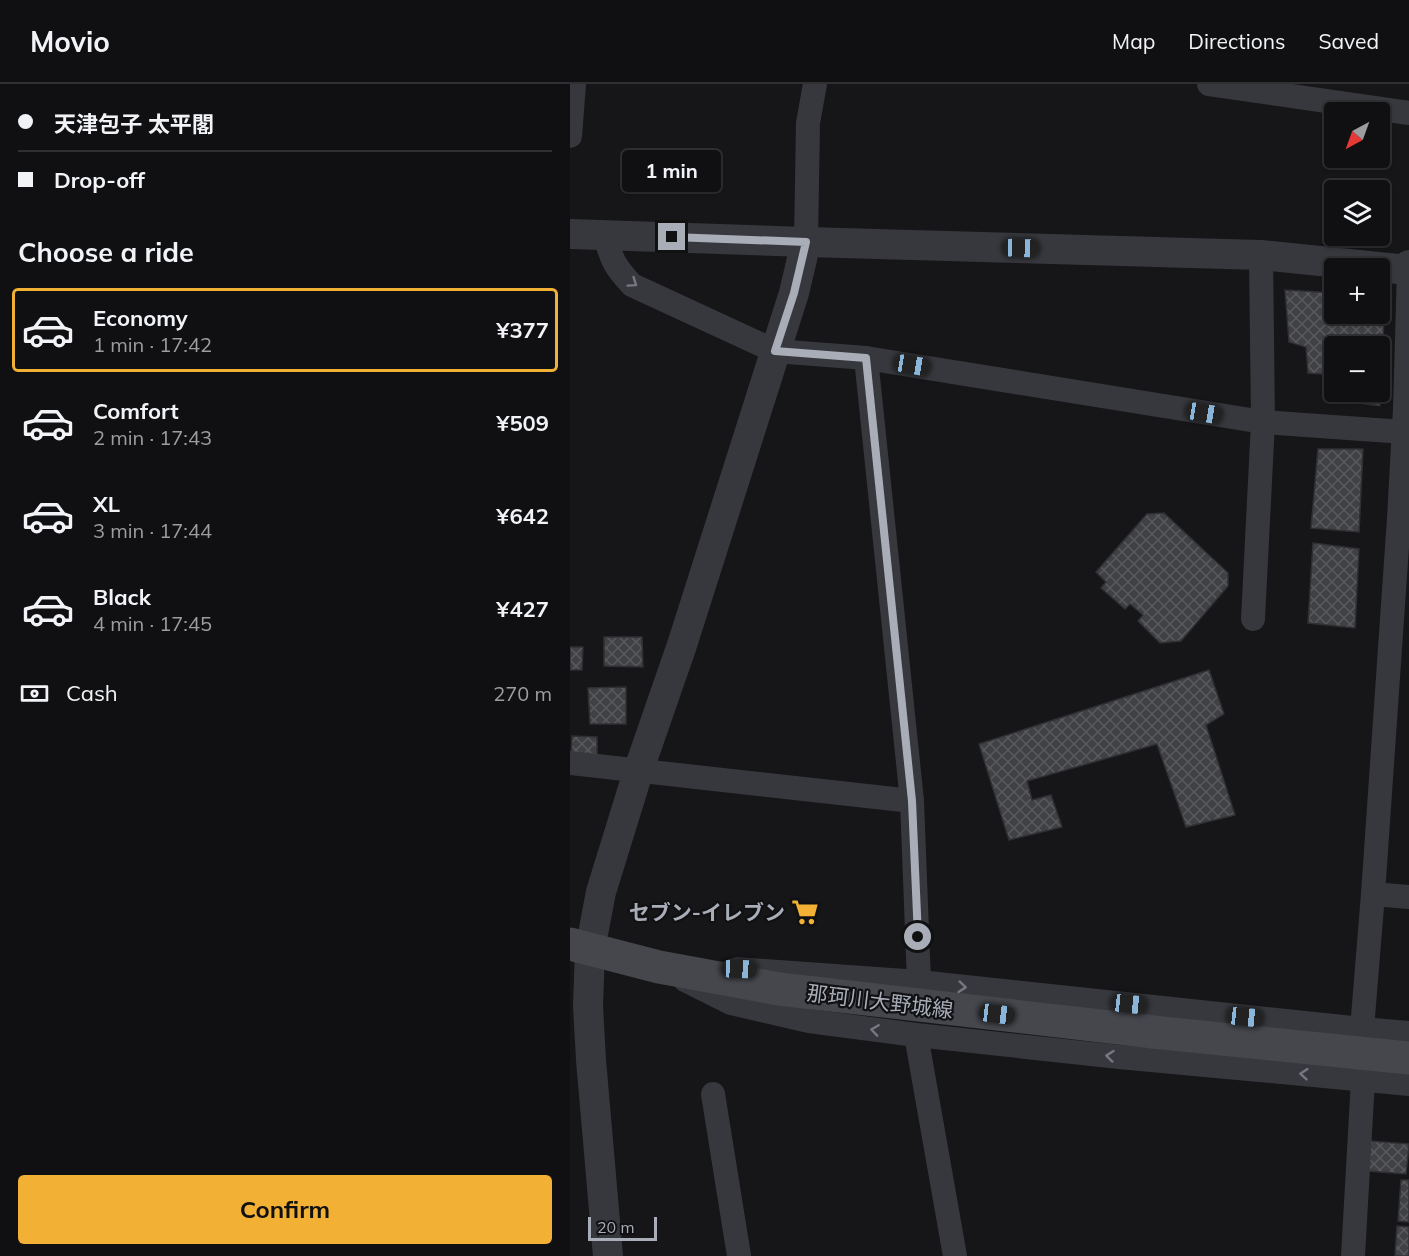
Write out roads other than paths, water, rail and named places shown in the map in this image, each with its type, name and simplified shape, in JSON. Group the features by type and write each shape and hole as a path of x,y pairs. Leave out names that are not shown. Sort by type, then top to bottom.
{"main road":[{"name":"那珂川大野城線","path":"580,947 659,967 778,989 1153,1032 1409,1058"}],"street":[{"path":"570,136 574,84"},
{"path":"608,1256 588,1006 580,947 601,892 639,770 682,645 794,293 806,242 808,123 815,84"},
{"path":"1209,84 1409,113"},
{"path":"570,234 1261,255 1409,270"},
{"path":"605,235 614,263 632,285 775,351 866,358 1263,422 1404,432"},
{"path":"1253,619 1263,422 1261,255"},
{"path":"1353,1256 1363,1080 1362,1029 1399,530 1409,265"},
{"path":"866,358 912,801 919,982"},
{"path":"570,763 912,801"},
{"path":"1373,894 1409,897"},
{"path":"659,967 759,969 919,982 1409,1033"},
{"path":"659,967 731,1003 809,1021 1119,1057 1409,1084"},
{"path":"916,1035 955,1256"},
{"path":"713,1094 739,1256"}],"place":[{"name":"セブン-イレブン","path":"805,912"}]}
